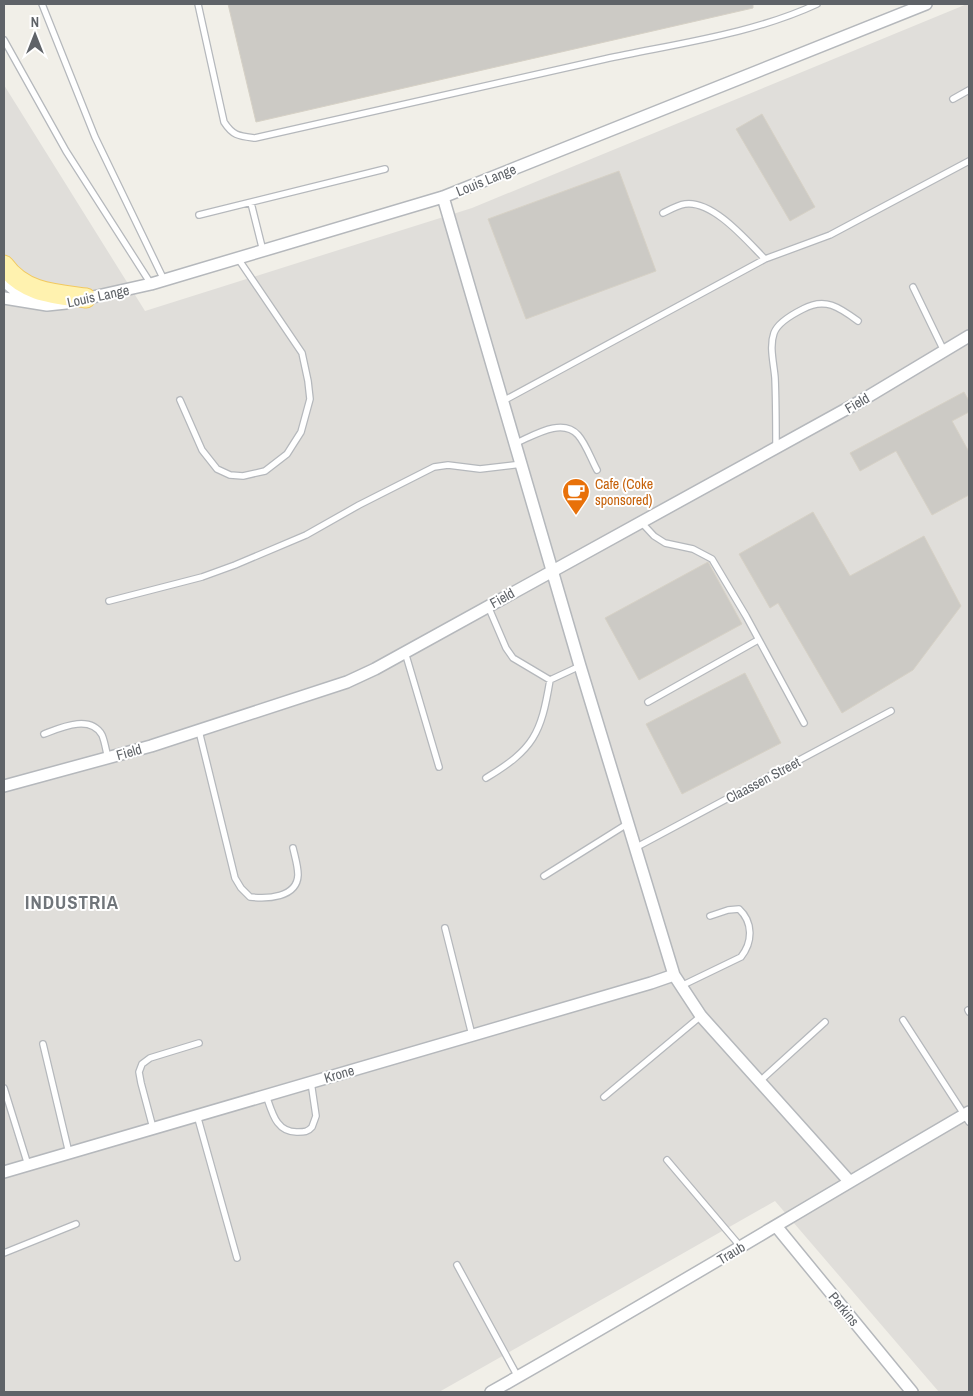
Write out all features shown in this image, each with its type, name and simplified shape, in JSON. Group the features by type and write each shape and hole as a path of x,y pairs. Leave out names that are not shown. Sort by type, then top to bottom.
{"main road":[{"path":"4,265 19,281 34,289 50,294 86,298"}],"street":[{"name":"Louis Lange","path":"4,298 47,305 66,303 151,284 443,197 926,4"},
{"path":"443,197 634,848 674,975 701,1016 849,1181"},
{"path":"4,281 30,303"},
{"name":"Field","path":"4,786 199,731 347,682 405,652 859,402 969,336"},
{"name":"Krone","path":"4,1172 674,975"},
{"name":"Traub","path":"491,1392 606,1327 849,1181 968,1117"},
{"name":"Perkins","path":"776,1226 912,1392"}],"lane":[{"path":"42,4 96,137 164,280"},
{"path":"198,4 224,122 230,132 240,137 255,138 719,35 763,24 817,4"},
{"path":"4,40 66,151 151,284"},
{"path":"953,99 969,90"},
{"path":"504,401 765,260 830,234 969,161"},
{"path":"199,215 385,169"},
{"path":"251,203 262,251"},
{"path":"663,213 684,204 705,206 743,236 765,260"},
{"path":"180,400 202,450 217,469 230,475 243,476 265,470 286,454 301,432 310,399 302,353 237,257"},
{"path":"913,287 944,351"},
{"path":"776,447 775,385 771,343 774,331 783,321 795,313 811,304 819,303 828,303 837,307 858,321"},
{"path":"516,443 548,430 565,427 579,435 597,470"},
{"path":"109,601 202,576 235,565 306,534 434,467 448,465 480,469 522,464"},
{"path":"641,522 654,536 665,543 692,549 712,559 742,608 804,723"},
{"path":"488,606 506,648 513,658 550,680"},
{"path":"648,702 758,640"},
{"path":"405,652 439,767"},
{"path":"550,680 580,666"},
{"path":"486,778 510,764 524,751 539,730 546,706 550,680"},
{"name":"Claassen Street","path":"634,848 891,712"},
{"path":"44,734 71,725 88,725 95,728 102,735 108,758"},
{"path":"199,731 235,878 241,888 250,897 268,899 286,893 294,887 298,878 293,848"},
{"path":"544,876 627,824"},
{"path":"681,986 741,956 746,951 750,928 746,916 739,909 728,910 710,916"},
{"path":"445,928 472,1035"},
{"path":"604,1097 701,1016"},
{"path":"903,1020 968,1117"},
{"path":"760,1082 825,1022"},
{"path":"153,1128 141,1083 140,1072 142,1064 150,1058 199,1043"},
{"path":"43,1044 69,1153"},
{"path":"266,1095 279,1126 288,1132 304,1132 312,1127 316,1116 311,1082"},
{"path":"4,1088 28,1165"},
{"path":"197,1115 237,1258"},
{"path":"667,1160 740,1246"},
{"path":"4,1253 76,1224"},
{"path":"457,1265 518,1377"}],"shaded area":[{"path":"969,4 969,1392 939,1392 775,1201 439,1392 4,1392 4,85 145,311 472,208"}],"building":[{"path":"228,4 753,4 753,8 256,122"},
{"path":"762,114 815,207 790,221 736,129"},
{"path":"619,171 656,271 526,319 488,219"},
{"path":"964,392 969,401 969,412 952,421 969,452 969,495 932,515 896,451 860,471 850,453"},
{"path":"813,512 850,576 924,536 961,606 913,670 842,713 778,603 770,608 739,554"},
{"path":"708,562 742,624 639,680 605,618"},
{"path":"745,673 781,743 682,794 646,724"}],"place":[{"name":"Cafe (Coke sponsored)","path":"576,516"}],"district":[{"name":"INDUSTRIA","path":"72,902"}]}
